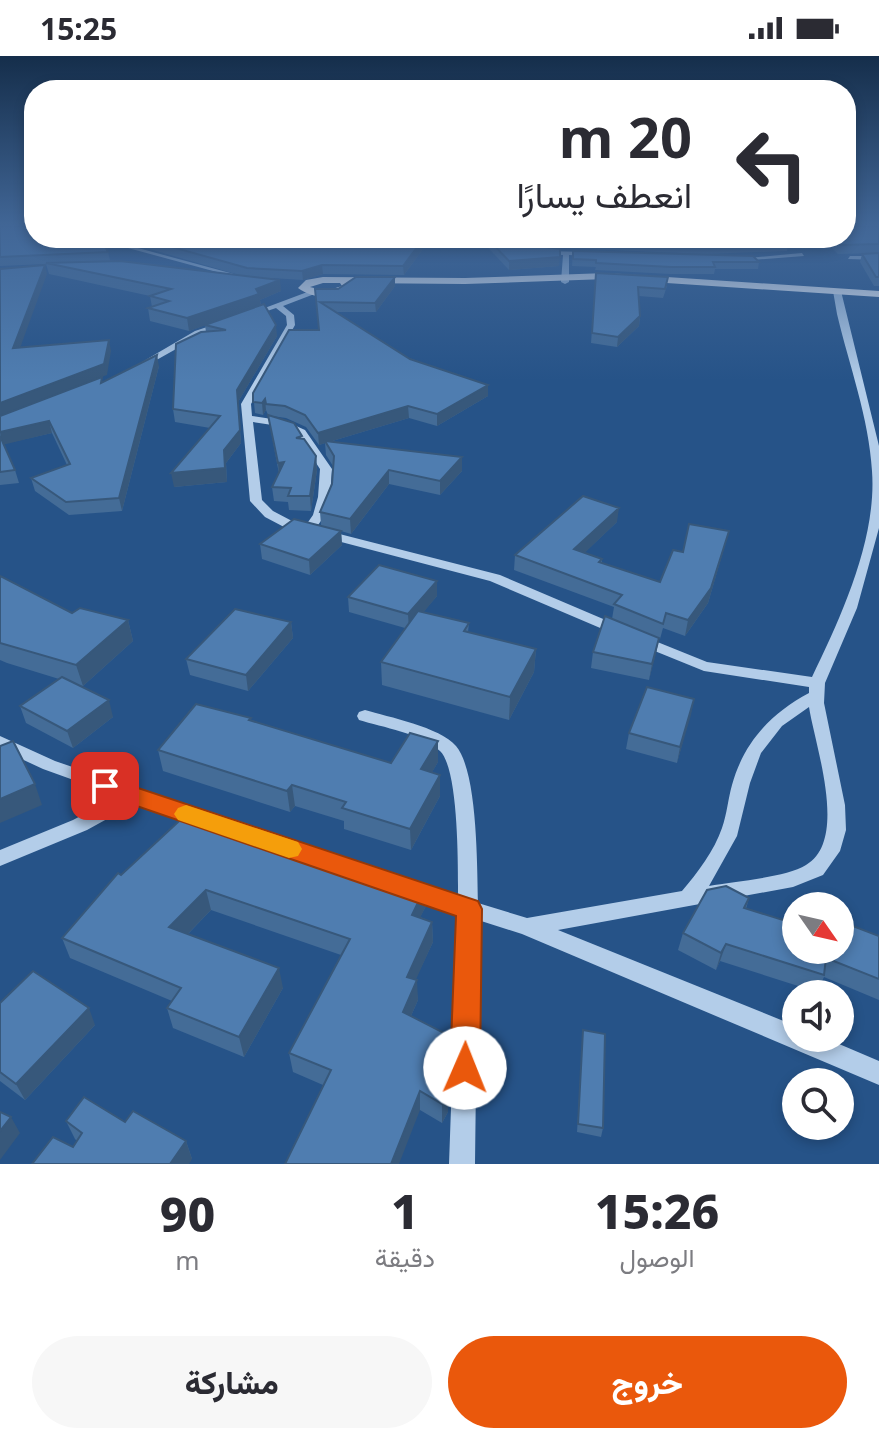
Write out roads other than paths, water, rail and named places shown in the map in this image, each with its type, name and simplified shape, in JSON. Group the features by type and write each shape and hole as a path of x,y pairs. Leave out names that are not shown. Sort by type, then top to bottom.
{"main road":[{"path":"210,278 249,282"},
{"path":"290,286 308,289 316,281 343,286 565,280 879,296"}],"street":[{"path":"234,278 249,282"},
{"path":"137,368 198,333 279,307 308,289"},
{"path":"687,899 710,871 724,844 741,783 768,726 816,690 856,599 876,530 878,475 866,409 838,294"},
{"path":"279,307 290,315 291,325 246,404 256,501 269,514 288,524 495,578 704,666 816,690"},
{"path":"247,418 281,423 301,432 326,469 319,515 309,529"},
{"path":"527,927 793,879 816,868 832,848 836,814 833,773 816,690"},
{"path":"365,716 427,737 451,750 460,775 469,909 462,1164"},
{"path":"0,742 49,765 220,825"},
{"path":"0,858 80,825 133,796"},
{"path":"396,884 527,927 782,1032"},
{"path":"830,1052 879,1073"}]}
